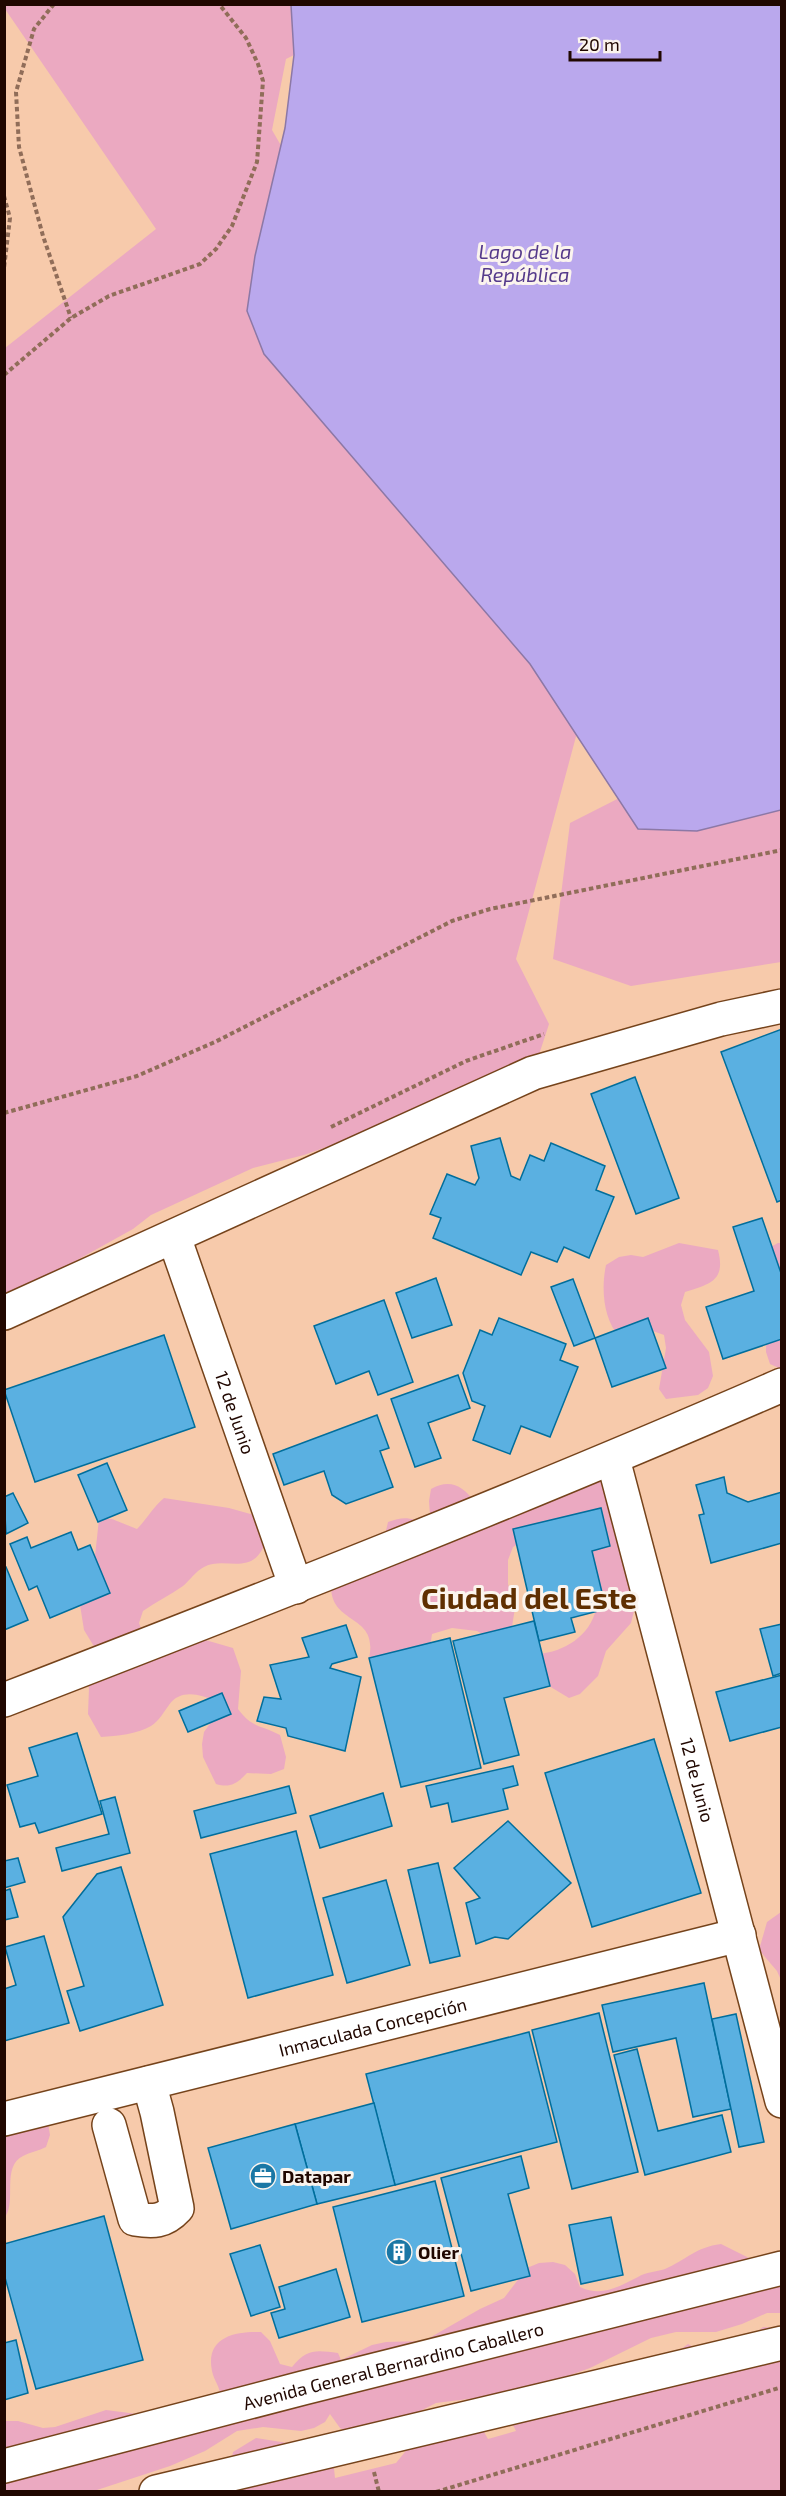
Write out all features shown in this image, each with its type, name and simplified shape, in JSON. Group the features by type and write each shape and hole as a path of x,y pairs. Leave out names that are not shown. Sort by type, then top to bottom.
{"street":[{"path":"4,1313 533,1073 721,1019 782,1006"},
{"name":"12 de Junio","path":"174,1237 296,1587"},
{"path":"4,1700 296,1587 613,1459 782,1385"},
{"name":"12 de Junio","path":"613,1459 782,2101"},
{"name":"Inmaculada Concepción","path":"4,2119 739,1935"},
{"path":"109,2125 135,2219 153,2222 170,2216 177,2208 158,2112 149,2083"},
{"name":"Avenida General Bernardino Caballero","path":"4,2466 303,2388 782,2268"},
{"path":"156,2492 782,2343"}],"path":[{"path":"54,4 34,29 16,92 19,147 43,236 71,318"},
{"path":"4,375 71,318 109,296 200,264 216,249 232,226 257,162 262,81 258,64 246,38 219,4"},
{"path":"4,196 10,218 4,268"},
{"path":"4,1113 137,1076 215,1042 452,921 490,909 782,850"},
{"path":"436,2492 782,2387"}],"shaded area":[{"path":"5,5 313,5 294,55 286,59 272,130 591,681 516,959 549,1024 533,1073 304,1155 253,1168 151,1215 133,1229 5,1300 5,348 156,229 5,9"},
{"path":"781,718 781,962 631,986 553,959 570,823"},
{"path":"679,1243 718,1250 720,1269 718,1275 709,1283 685,1292 681,1305 685,1320 709,1352 713,1376 708,1388 698,1395 666,1399 659,1389 666,1348 664,1335 653,1331 620,1338 607,1313 604,1274 606,1265 619,1257 631,1255 643,1257"},
{"path":"781,1243 781,1369 770,1364 766,1352 767,1249"},
{"path":"603,1478 637,1599 631,1623 606,1651 598,1676 580,1694 569,1698 539,1680 538,1654 557,1650 575,1641 588,1627 596,1609 524,1541 513,1547 508,1560 508,1584 515,1608 511,1633 488,1637 477,1631 452,1628 432,1634 428,1660 369,1658 370,1644 367,1633 338,1607 333,1598 331,1585 385,1535 388,1522 406,1518 423,1525 430,1515 431,1489 444,1484 456,1485 475,1502"},
{"path":"164,1498 229,1508 254,1515 261,1529 264,1539 263,1548 254,1559 241,1564 219,1563 204,1567 183,1586 143,1611 139,1623 143,1634 195,1637 233,1648 241,1671 238,1709 248,1720 280,1735 286,1757 284,1769 271,1774 247,1773 233,1784 225,1786 216,1784 203,1757 202,1744 204,1732 212,1721 215,1701 203,1696 190,1694 179,1697 151,1726 120,1735 101,1737 88,1714 89,1688 86,1676 98,1653 84,1630 80,1605 96,1569 99,1519 112,1519 137,1529"},
{"path":"781,1912 781,1980 777,1971 759,1950 767,1922"},
{"path":"5,2108 48,2123 50,2135 46,2147 16,2161 11,2176 10,2202 5,2217"},
{"path":"721,2244 755,2261 781,2267 781,2313 767,2313 716,2332 676,2332 651,2338 590,2368 565,2377 476,2398 436,2403 389,2427 352,2434 340,2428 330,2414 325,2422 301,2431 263,2427 237,2431 205,2451 170,2466 97,2490 5,2492 5,2421 18,2421 43,2428 55,2427 106,2410 145,2415 221,2398 212,2371 211,2360 213,2350 218,2343 232,2335 261,2332 270,2341 280,2364 292,2367 302,2357 317,2351 338,2353 341,2360 372,2345 386,2342 424,2341 504,2298 527,2268 539,2263 553,2262 565,2265 575,2274 580,2287 603,2291 644,2274 665,2269 698,2251"},
{"path":"763,2327 781,2328 781,2491 226,2492 233,2452 256,2438 332,2450 335,2478 396,2463 435,2415 475,2416 488,2439 516,2431 509,2417 666,2360 688,2344 699,2350 745,2342"}],"water":[{"name":"Lago de la República","path":"291,5 781,5 781,810 697,831 638,829 530,664 264,354 247,311 255,256 285,128 294,55"}],"building":[{"path":"782,1029 782,1200 777,1202 721,1052"},
{"path":"635,1077 679,1198 636,1214 591,1094"},
{"path":"500,1138 511,1176 520,1180 530,1155 544,1161 551,1143 605,1166 596,1190 614,1197 589,1258 564,1247 557,1262 531,1252 521,1275 433,1238 441,1218 430,1214 447,1174 475,1185 479,1178 471,1146"},
{"path":"762,1218 782,1276 782,1339 723,1359 706,1307 754,1291 733,1227"},
{"path":"436,1278 452,1325 412,1338 396,1293"},
{"path":"573,1279 595,1338 574,1346 551,1287"},
{"path":"384,1300 413,1382 378,1395 369,1371 336,1384 314,1326"},
{"path":"499,1318 566,1344 560,1360 578,1367 550,1437 521,1426 510,1454 473,1440 485,1406 472,1401 463,1373 480,1330 492,1335"},
{"path":"648,1318 666,1368 612,1387 595,1338"},
{"path":"164,1335 195,1427 35,1482 4,1390"},
{"path":"458,1375 470,1408 428,1423 441,1458 415,1467 391,1399"},
{"path":"377,1415 389,1448 380,1451 393,1487 346,1504 332,1495 324,1471 284,1485 273,1454"},
{"path":"107,1463 127,1510 98,1522 78,1475"},
{"path":"724,1477 727,1493 748,1502 782,1492 782,1543 711,1563 699,1515 704,1514 696,1485"},
{"path":"13,1493 28,1523 6,1534 4,1497"},
{"path":"601,1508 610,1546 592,1551 606,1609 571,1618 575,1632 539,1641 513,1529"},
{"path":"71,1532 78,1550 90,1545 110,1593 50,1618 37,1586 29,1590 10,1544 27,1537 31,1548"},
{"path":"6,1567 28,1620 4,1630 4,1568"},
{"path":"534,1621 550,1686 504,1698 519,1755 484,1764 453,1641"},
{"path":"782,1624 782,1673 773,1676 760,1629"},
{"path":"346,1625 357,1657 332,1664 330,1668 361,1677 345,1751 288,1736 286,1728 257,1721 264,1697 281,1699 270,1665 309,1657 302,1638"},
{"path":"450,1638 481,1768 401,1787 369,1658"},
{"path":"782,1675 782,1727 730,1741 716,1692"},
{"path":"222,1693 231,1714 188,1732 179,1711"},
{"path":"77,1733 102,1814 39,1833 35,1823 20,1827 7,1785 38,1776 29,1748"},
{"path":"654,1739 701,1893 592,1927 545,1773"},
{"path":"513,1766 518,1785 503,1789 508,1809 452,1822 448,1803 431,1807 426,1786"},
{"path":"289,1786 296,1813 201,1838 194,1811"},
{"path":"383,1793 392,1826 320,1848 310,1816"},
{"path":"115,1797 130,1853 62,1871 56,1848 109,1834 100,1801"},
{"path":"508,1821 571,1883 508,1939 495,1937 476,1944 466,1903 480,1898 454,1868"},
{"path":"296,1831 333,1975 248,1998 210,1854"},
{"path":"18,1858 25,1882 4,1888 4,1861"},
{"path":"438,1863 460,1956 430,1963 408,1870"},
{"path":"121,1867 163,2005 80,2031 67,1991 84,1986 63,1917 97,1874"},
{"path":"386,1880 410,1965 347,1983 323,1898"},
{"path":"10,1889 18,1917 4,1920 4,1891"},
{"path":"44,1936 69,2023 4,2041 4,1989 16,1985 5,1947"},
{"path":"704,1983 731,2109 693,2117 676,2038 613,2052 602,2005"},
{"path":"599,2013 638,2172 572,2189 532,2030"},
{"path":"736,2014 764,2142 739,2147 712,2019"},
{"path":"529,2032 557,2142 395,2185 366,2074"},
{"path":"637,2049 658,2131 722,2115 731,2152 645,2175 614,2055"},
{"path":"374,2103 395,2185 317,2204 295,2124"},
{"name":"Datapar","path":"295,2124 317,2204 231,2229 208,2148"},
{"path":"521,2156 529,2188 508,2194 530,2276 471,2291 441,2178"},
{"name":"Olier","path":"435,2181 464,2296 362,2322 333,2207"},
{"path":"104,2216 143,2360 36,2389 4,2274 4,2244"},
{"path":"611,2217 623,2275 581,2284 569,2225"},
{"path":"260,2245 280,2307 251,2316 230,2254"},
{"path":"336,2269 350,2317 279,2338 271,2313 285,2309 279,2287"},
{"path":"16,2340 28,2393 4,2400 4,2343"}],"place":[{"name":"Datapar","path":"263,2176"},
{"name":"Olier","path":"399,2252"}],"district":[{"name":"Ciudad del Este","path":"529,1597"}]}
